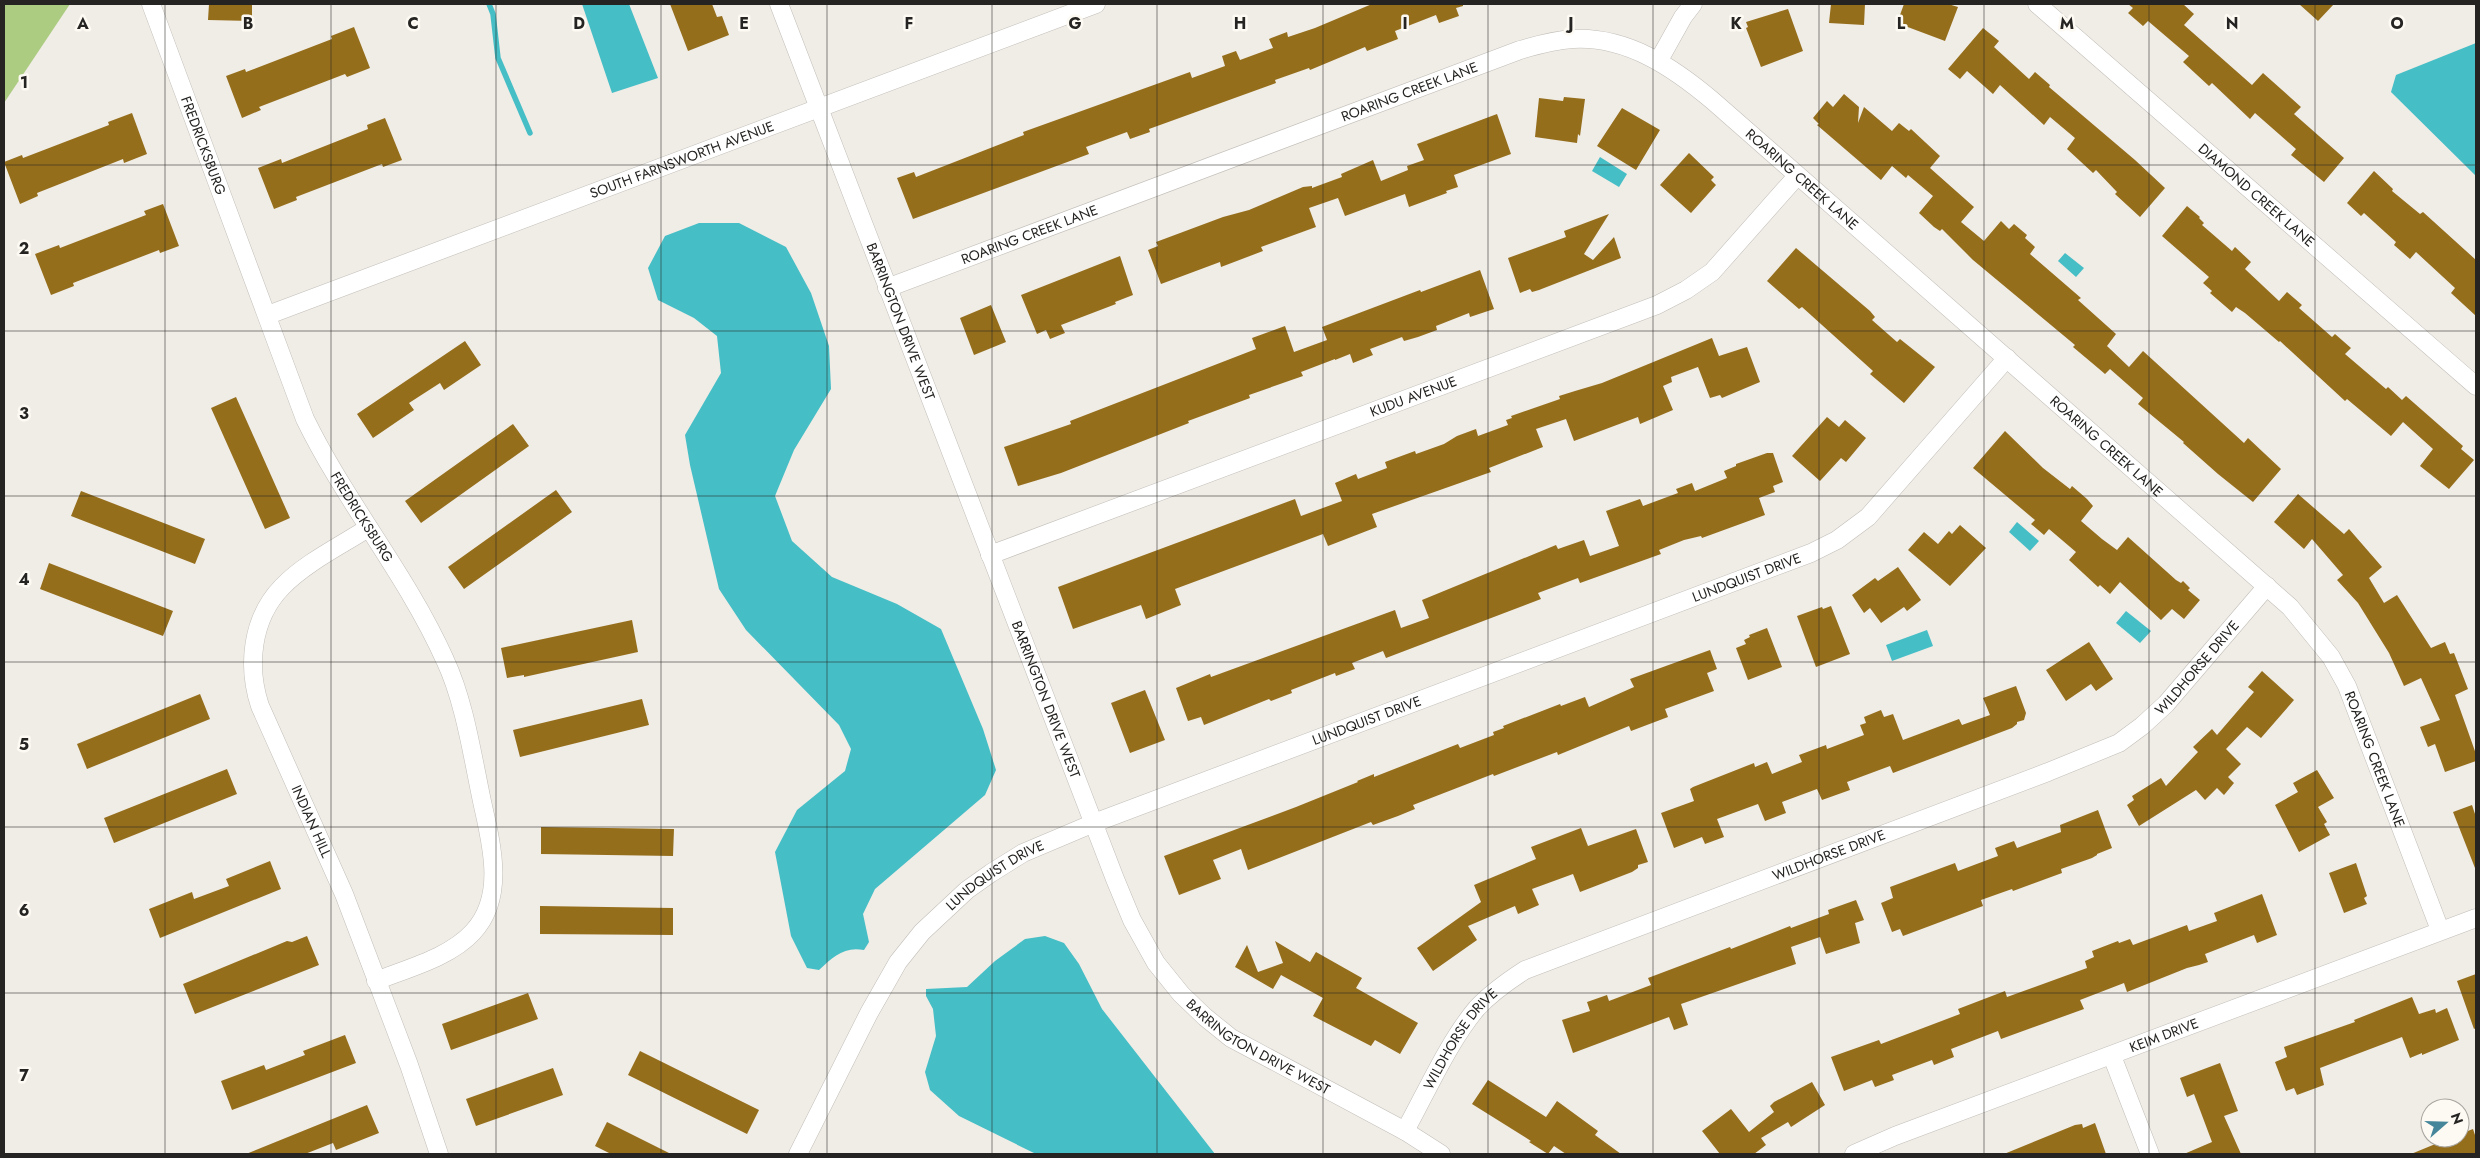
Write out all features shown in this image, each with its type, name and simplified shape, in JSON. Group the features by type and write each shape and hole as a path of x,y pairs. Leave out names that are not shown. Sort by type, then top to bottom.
{"street":[{"name":"FREDRICKSBURG","path":"151,4 305,419 338,480 418,606 446,662 456,691 492,855 493,877 489,907 473,932 441,955 376,981"},
{"name":"BARRINGTON DRIVE WEST","path":"779,4 990,556 1132,920 1156,963 1187,1000 1231,1038 1405,1131 1442,1154"},
{"name":"SOUTH FARNSWORTH AVENUE","path":"268,315 1096,4"},
{"path":"1658,60 1683,17 1693,4"},
{"name":"DIAMOND CREEK LANE","path":"2037,4 2476,386"},
{"name":"ROARING CREEK LANE","path":"887,288 1520,50 1549,42 1574,39 1603,41 1635,50 1658,60 1695,85 2290,607 2310,629 2331,657 2347,686 2440,930"},
{"name":"KUDU AVENUE","path":"990,556 1657,305 1686,290 1712,272 1797,176"},
{"name":"LUNDQUIST DRIVE","path":"798,1154 880,992 898,962 922,932 968,890 991,873 1023,853 1094,823 1820,549 1837,540 1868,517 2007,358"},
{"name":"INDIAN HILL","path":"368,528 297,574 281,588 262,620 253,648 253,686 260,706 340,885 409,1065 439,1154"},
{"name":"WILDHORSE DRIVE","path":"1405,1131 1457,1037 1477,1008 1498,988 1525,970 2048,772 2119,743 2166,704 2267,586"},
{"name":"KEIM DRIVE","path":"1854,1154 1904,1132 2112,1056 2440,930 2476,918"},
{"path":"2112,1056 2150,1154"}],"green space":[{"path":"4,4 70,4 4,103"}],"water":[{"path":"582,4 629,4 658,78 612,93"},
{"path":"2476,43 2476,176 2391,92 2396,75"},
{"path":"1600,157 1627,174 1619,187 1592,171"},
{"path":"699,223 739,223 786,247 811,293 829,346 831,389 794,450 775,496 792,541 832,577 897,604 941,629 983,729 996,770 985,795 875,889 863,914 869,942 864,950 845,951 834,957 819,970 807,968 791,936 775,852 797,810 845,771 851,749 839,725 746,630 719,589 690,465 685,435 721,373 717,336 694,318 658,300 648,268 665,236"},
{"path":"2065,253 2084,268 2076,277 2058,261"},
{"path":"2017,522 2039,541 2030,551 2009,532"},
{"path":"2126,611 2151,631 2140,643 2116,623"},
{"path":"1927,630 1933,646 1892,661 1886,645"},
{"path":"1045,936 1064,943 1079,964 1102,1009 1215,1154 1036,1154 959,1116 930,1090 925,1072 936,1036 933,1009 926,996 926,989 967,987 995,961 1025,939"}],"building":[{"path":"209,4 252,4 252,21 208,20"},
{"path":"670,4 712,4 717,17 722,16 729,35 688,51"},
{"path":"1372,4 1463,4 1463,6 1456,8 1459,16 1439,23 1436,15 1395,31 1398,39 1367,51 1365,47 1310,70 1309,68 1275,80 1276,83 1149,129 1150,132 1130,139 1127,132 1086,147 1089,154 913,219 897,178 914,172 916,177 1024,135 1023,132 1190,72 1192,78 1225,66 1222,56 1236,51 1240,60 1273,48 1269,39 1287,32 1288,37 1315,28"},
{"path":"1831,4 1865,4 1864,25 1829,23"},
{"path":"1904,4 1948,4 1958,7 1945,41 1897,23"},
{"path":"2128,4 2183,4 2194,14 2184,25 2252,85 2263,73 2301,107 2294,114 2344,158 2324,182 2291,155 2296,149 2255,113 2250,119 2212,83 2209,86 2183,62 2189,56 2148,21 2143,26 2128,13 2133,8"},
{"path":"2299,4 2334,4 2318,21"},
{"path":"1788,9 1803,51 1761,67 1746,28 1748,27 1746,22"},
{"path":"354,27 370,68 347,77 345,74 259,107 261,110 242,118 226,76 245,69 246,72 332,39 331,36"},
{"path":"1983,28 1999,41 1994,47 2029,79 2035,72 2050,85 2049,87 2165,188 2140,217 2115,194 2117,192 2096,170 2093,173 2067,149 2075,138 2050,117 2044,125 2000,85 1993,94 1967,71 1960,79 1948,69"},
{"path":"1844,94 1859,107 1858,123 1864,107 1892,131 1899,123 1909,131 1911,129 1940,156 1930,168 1974,207 1961,222 1984,241 2001,221 2009,229 2014,224 2027,235 2025,238 2035,247 2030,254 2081,298 2078,300 2116,334 2107,346 2129,367 2143,351 2244,443 2248,438 2281,469 2253,502 2138,404 2143,398 2110,369 2105,374 2073,347 2075,345 1973,260 1942,229 1940,231 1934,227 1919,213 1933,196 1908,175 1906,178 1892,166 1881,180 1817,125 1819,124 1813,118 1827,101 1833,107"},
{"path":"1564,97 1585,99 1580,136 1578,134 1577,143 1535,137 1539,98 1563,101"},
{"path":"1622,108 1660,130 1636,170 1597,146"},
{"path":"132,113 147,154 124,163 123,159 37,193 38,196 20,204 4,162 22,155 23,158 109,125 108,122"},
{"path":"1497,114 1511,154 1454,175 1458,187 1446,191 1447,193 1409,207 1405,194 1345,216 1338,198 1309,208 1316,227 1261,247 1263,251 1221,267 1220,262 1161,284 1148,250 1158,246 1156,242 1223,217 1249,210 1303,187 1312,186 1312,188 1342,177 1341,174 1373,160 1381,181 1408,170 1407,166 1424,160 1417,144"},
{"path":"385,118 402,160 383,167 382,164 296,197 297,200 274,209 258,168 281,159 282,163 368,129 367,125"},
{"path":"1689,153 1714,177 1711,180 1716,185 1691,213 1660,185"},
{"path":"2374,171 2393,189 2392,191 2420,214 2423,212 2476,260 2476,316 2451,293 2455,288 2416,252 2410,259 2394,245 2396,242 2364,213 2361,216 2347,203"},
{"path":"163,204 179,246 160,253 159,250 73,283 74,286 51,295 35,254 59,245 60,248 146,215 144,211"},
{"path":"2187,206 2200,217 2204,223 2202,225 2232,251 2235,247 2251,262 2245,269 2279,301 2287,292 2302,305 2299,308 2332,337 2335,334 2351,348 2345,354 2386,389 2388,387 2402,400 2406,396 2463,446 2461,449 2474,460 2449,489 2420,466 2433,449 2403,422 2391,436 2347,399 2345,401 2280,341 2245,313 2236,307 2232,312 2210,293 2212,291 2203,283 2209,277 2162,236"},
{"path":"1609,214 1584,254 1593,260 1614,237 1621,258 1539,290 1532,292 1530,289 1520,293 1508,258 1566,237 1564,231"},
{"path":"1796,248 1870,311 1875,317 1872,320 1897,342 1900,339 1935,367 1904,403 1870,374 1873,371 1802,307 1799,309 1767,281"},
{"path":"1120,256 1133,295 1115,302 1116,304 1061,325 1065,333 1050,339 1046,330 1037,334 1021,295"},
{"path":"1480,270 1494,309 1470,317 1469,313 1436,326 1437,330 1418,337 1404,341 1402,337 1370,349 1373,355 1353,363 1350,354 1335,359 1301,372 1303,376 1249,395 1250,398 1188,421 1189,423 1061,473 1018,486 1004,447 1071,424 1070,421 1256,349 1252,338 1285,326 1294,352 1327,340 1322,327 1420,290 1421,292"},
{"path":"991,305 1006,342 974,355 960,318"},
{"path":"1712,338 1719,356 1747,347 1760,382 1722,398 1720,395 1710,398 1698,367 1671,377 1672,382 1663,386 1673,410 1640,424 1638,417 1574,441 1566,419 1536,429 1543,447 1489,468 1491,472 1372,514 1377,527 1328,546 1323,534 1175,589 1181,605 1146,619 1141,605 1073,629 1058,587 1295,499 1301,516 1342,501 1335,483 1356,474 1358,479 1387,468 1385,462 1415,451 1416,454 1444,444 1457,436 1476,429 1478,436 1508,425 1506,420 1512,418 1511,416 1560,399 1559,396 1602,383"},
{"path":"465,341 481,365 444,390 440,383 409,403 414,410 373,438 357,414"},
{"path":"236,397 290,518 265,529 211,408"},
{"path":"1827,417 1839,427 1845,420 1866,438 1846,462 1841,458 1820,481 1792,456"},
{"path":"513,424 529,446 421,523 405,501"},
{"path":"2005,431 2043,468 2070,489 2072,486 2087,499 2093,506 2081,521 2102,539 2117,550 2128,537 2176,580 2181,583 2183,581 2190,588 2188,590 2200,600 2184,619 2172,609 2161,620 2120,582 2110,594 2100,585 2098,587 2069,560 2076,552 2049,529 2044,535 2031,524 2035,520 1973,468"},
{"path":"1767,453 1773,453 1783,482 1773,486 1775,492 1759,498 1765,515 1702,538 1701,536 1684,540 1659,550 1661,554 1580,583 1578,578 1538,593 1541,599 1386,658 1383,651 1352,663 1355,669 1336,676 1335,673 1291,690 1292,693 1271,701 1269,699 1204,725 1201,717 1188,721 1176,688 1210,674 1211,677 1395,610 1401,628 1429,618 1422,600 1556,545 1558,549 1584,540 1590,556 1619,546 1606,511 1640,499 1643,506 1678,493 1676,489 1692,483 1695,491 1727,478 1724,471 1736,466 1736,464"},
{"path":"556,490 572,512 464,589 448,567"},
{"path":"81,491 205,539 195,564 71,516"},
{"path":"2298,494 2344,534 2349,529 2382,567 2369,578 2384,603 2397,595 2431,648 2445,642 2450,654 2454,653 2468,689 2455,695 2476,754 2476,761 2445,772 2435,744 2428,747 2420,727 2440,720 2421,678 2404,686 2389,653 2358,603 2337,580 2343,575 2312,539 2304,549 2274,522"},
{"path":"1960,525 1986,548 1950,586 1908,550 1924,532 1938,544 1949,531 1952,534"},
{"path":"49,563 173,611 163,636 40,589"},
{"path":"1898,567 1921,600 1907,611 1904,607 1881,623 1870,608 1864,613 1852,595 1875,578 1878,581"},
{"path":"1831,606 1850,654 1816,667 1797,616 1822,607 1823,609"},
{"path":"632,620 638,652 524,677 524,675 507,678 501,648"},
{"path":"1767,628 1782,667 1748,680 1736,648 1746,644 1744,640 1750,637 1749,635"},
{"path":"2089,642 2113,679 2096,691 2091,684 2066,701 2046,670"},
{"path":"1710,650 1717,669 1707,673 1714,691 1665,709 1668,717 1631,731 1629,726 1558,755 1557,752 1494,776 1493,774 1413,805 1415,809 1398,816 1373,825 1371,822 1248,870 1241,849 1213,860 1221,879 1179,895 1164,856 1296,807 1374,774 1374,777 1458,744 1460,748 1494,735 1493,732 1504,728 1503,726 1560,704 1561,706 1585,697 1589,707 1634,687 1630,679"},
{"path":"2262,671 2294,700 2261,738 2247,727 2226,749 2241,764 2228,777 2234,783 2224,795 2217,788 2205,800 2196,790 2139,826 2127,805 2134,800 2132,796 2161,778 2166,786 2198,752 2193,747 2212,729 2217,735 2254,692 2248,687"},
{"path":"2016,686 2026,713 2024,720 2017,722 2012,728 1893,773 1890,766 1847,782 1850,790 1822,800 1817,789 1782,802 1786,813 1765,821 1758,804 1717,819 1724,837 1705,844 1702,837 1674,848 1661,813 1694,801 1690,789 1693,787 1754,763 1755,767 1767,762 1772,774 1802,762 1799,755 1826,745 1827,749 1864,735 1860,725 1866,723 1864,717 1881,710 1884,717 1893,714 1903,740 1959,719 1962,725 1990,715 1983,698"},
{"path":"1145,690 1165,740 1130,753 1111,703"},
{"path":"200,694 210,719 87,769 77,744"},
{"path":"642,699 649,725 520,757 513,730"},
{"path":"227,769 237,794 114,843 104,818"},
{"path":"2317,770 2334,798 2318,807 2327,822 2324,824 2330,835 2299,852 2275,805 2298,792 2293,783"},
{"path":"2472,805 2476,817 2475,868 2453,812"},
{"path":"2098,810 2112,848 2092,858 2061,869 2062,873 2013,891 2012,889 1981,900 1983,906 1903,936 1900,929 1892,932 1881,903 1893,898 1890,887 1955,863 1958,871 1998,856 1995,848 2014,841 2017,848 2061,832 2060,825"},
{"path":"541,827 674,829 673,856 541,854"},
{"path":"1581,828 1588,846 1636,829 1648,862 1638,865 1638,868 1632,872 1580,892 1573,874 1532,889 1539,905 1518,914 1515,906 1468,926 1477,940 1433,971 1417,948 1481,902 1474,885 1536,859 1531,847"},
{"path":"270,861 281,889 160,938 149,909 192,892 194,899 229,886 226,879"},
{"path":"2356,863 2367,896 2364,898 2367,904 2344,913 2329,873"},
{"path":"2262,894 2277,935 2257,943 2254,935 2205,954 2208,962 2187,968 2127,992 2124,983 2080,1000 2084,1009 2001,1039 1998,1031 1951,1049 1954,1057 1934,1065 1932,1060 1892,1075 1894,1080 1875,1087 1872,1080 1844,1091 1831,1057 1879,1040 1881,1044 1960,1014 1958,1009 2005,991 2007,997 2087,968 2085,961 2094,957 2092,951 2118,941 2119,943 2130,939 2133,945 2187,925 2189,931 2217,921 2214,913"},
{"path":"1856,900 1864,920 1855,923 1860,943 1826,954 1820,937 1791,947 1796,964 1681,1004 1688,1025 1674,1030 1669,1017 1573,1053 1562,1020 1590,1011 1587,1002 1607,995 1609,1001 1651,985 1648,978 1730,947 1731,949 1790,926 1791,928 1829,914 1828,910"},
{"path":"540,906 673,908 673,935 540,934"},
{"path":"307,936 319,965 195,1014 183,984 287,941 292,942"},
{"path":"1275,941 1310,962 1316,952 1362,978 1356,988 1418,1023 1400,1054 1375,1040 1371,1046 1313,1016 1323,998 1281,975 1273,989 1235,967 1247,945 1258,972 1283,963"},
{"path":"2476,974 2476,1028 2474,1029 2457,981"},
{"path":"528,993 538,1019 451,1050 442,1024"},
{"path":"2412,997 2419,1014 2435,1009 2436,1013 2447,1008 2459,1040 2410,1058 2402,1037 2320,1068 2324,1085 2297,1095 2294,1088 2286,1091 2275,1062 2287,1057 2284,1047 2355,1022 2354,1020"},
{"path":"345,1035 356,1063 232,1110 221,1081 264,1065 266,1070 305,1055 303,1051"},
{"path":"640,1051 759,1110 747,1134 628,1075"},
{"path":"2220,1063 2238,1111 2224,1116 2241,1154 2184,1154 2212,1142 2194,1094 2187,1097 2180,1078"},
{"path":"553,1068 563,1095 476,1126 466,1099"},
{"path":"1488,1080 1546,1117 1557,1101 1598,1131 1595,1135 1621,1154 1566,1154 1554,1146 1548,1154 1529,1142 1531,1141 1472,1104"},
{"path":"1812,1082 1825,1105 1791,1127 1788,1122 1761,1138 1766,1145 1754,1154 1720,1154 1702,1131 1731,1109 1749,1132 1774,1112 1770,1106 1774,1102"},
{"path":"367,1105 379,1133 336,1150 333,1143 305,1154 246,1154"},
{"path":"607,1122 671,1154 611,1154 595,1146"},
{"path":"2095,1123 2106,1154 2004,1154 2075,1125 2082,1124 2083,1128"},
{"path":"2473,1129 2476,1138 2476,1154 2411,1154 2426,1148 2470,1148 2470,1130"}],"waterway":[{"path":"489,4 493,14 498,58 530,133"}]}
